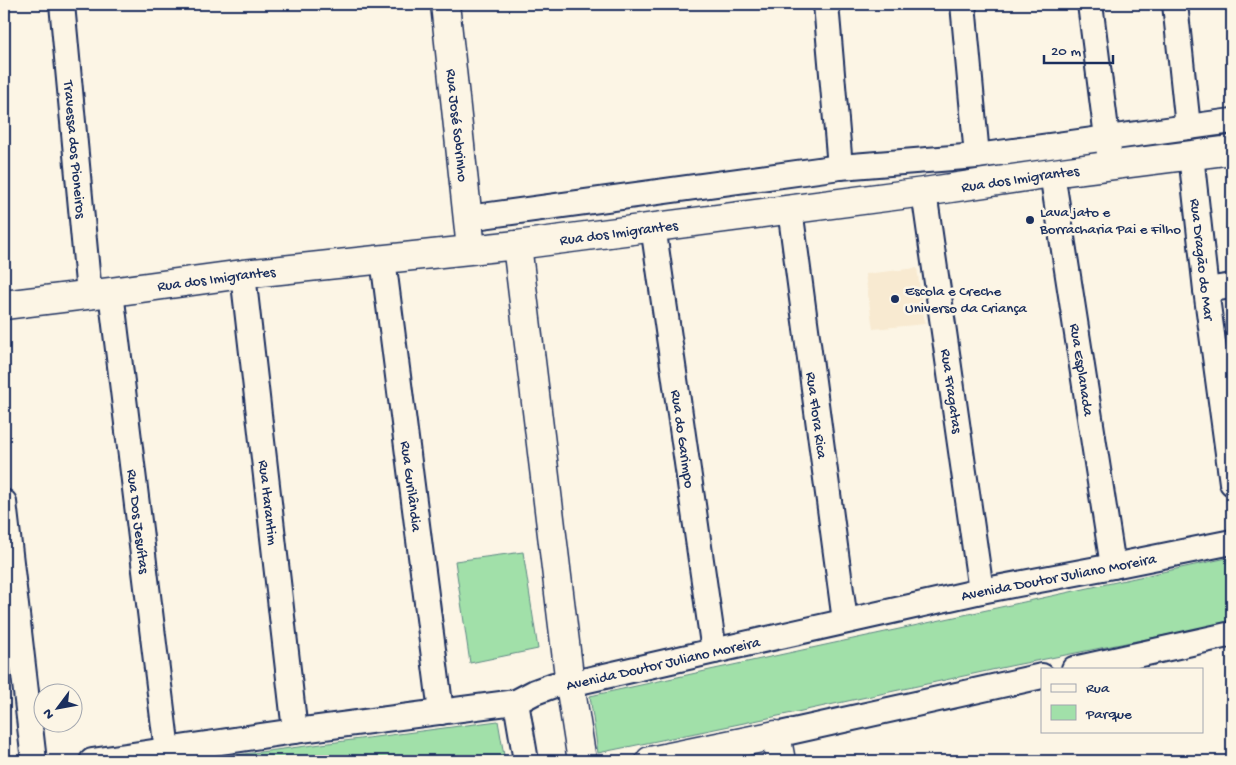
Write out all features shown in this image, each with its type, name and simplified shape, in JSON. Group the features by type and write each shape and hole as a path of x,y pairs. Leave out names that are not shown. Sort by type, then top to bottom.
{"street":[{"name":"Travessa dos Pioneiros","path":"62,4 100,293"},
{"name":"Rua José Sobrinho","path":"445,4 471,249"},
{"path":"826,4 840,167"},
{"path":"964,4 978,156"},
{"path":"1090,4 1109,151"},
{"path":"1175,4 1188,127"},
{"name":"Rua dos Imigrantes","path":"4,305 243,274 517,244 924,192 1052,173 1109,151 1188,127 1232,121"},
{"name":"Rua dos Imigrantes","path":"468,218 840,167 978,156 1109,151 1191,155 1232,150"},
{"name":"Rua Dragão do Mar","path":"1191,155 1206,290 1226,391 1232,482"},
{"name":"Rua Esplanada","path":"1052,173 1113,566"},
{"name":"Rua Fragatas","path":"924,192 981,591"},
{"name":"Rua Flora Rica","path":"790,209 845,621"},
{"name":"Rua do Garimpo","path":"653,226 714,651"},
{"path":"517,244 570,684 582,761"},
{"name":"Rua Gurilândia","path":"383,259 441,712"},
{"name":"Rua Itarantim","path":"243,274 295,731"},
{"path":"1206,290 1232,286"},
{"name":"Rua Dos Jesuítas","path":"100,293 167,751"},
{"path":"4,502 6,544 34,761"},
{"name":"Avenida Doutor Juliano Moreira","path":"92,761 295,731 516,702 554,685 570,684 981,591 1232,542"},
{"path":"1079,668 1232,634"},
{"path":"650,761 1041,676"},
{"path":"516,702 526,761"},
{"path":"776,734 781,761"}],"shaded area":[{"name":"Escola e Creche Universo da Criança","path":"917,268 925,324 873,329 865,274"}],"green space":[{"path":"523,552 538,649 470,663 455,561"},
{"path":"1227,558 1232,587 1232,622 1010,666 598,753 590,696"},
{"path":"498,721 505,761 191,761"}],"place":[{"name":"Lava jato e Borracharia Pai e Filho","path":"1030,220"},
{"name":"Escola e Creche Universo da Criança","path":"895,299"}]}
